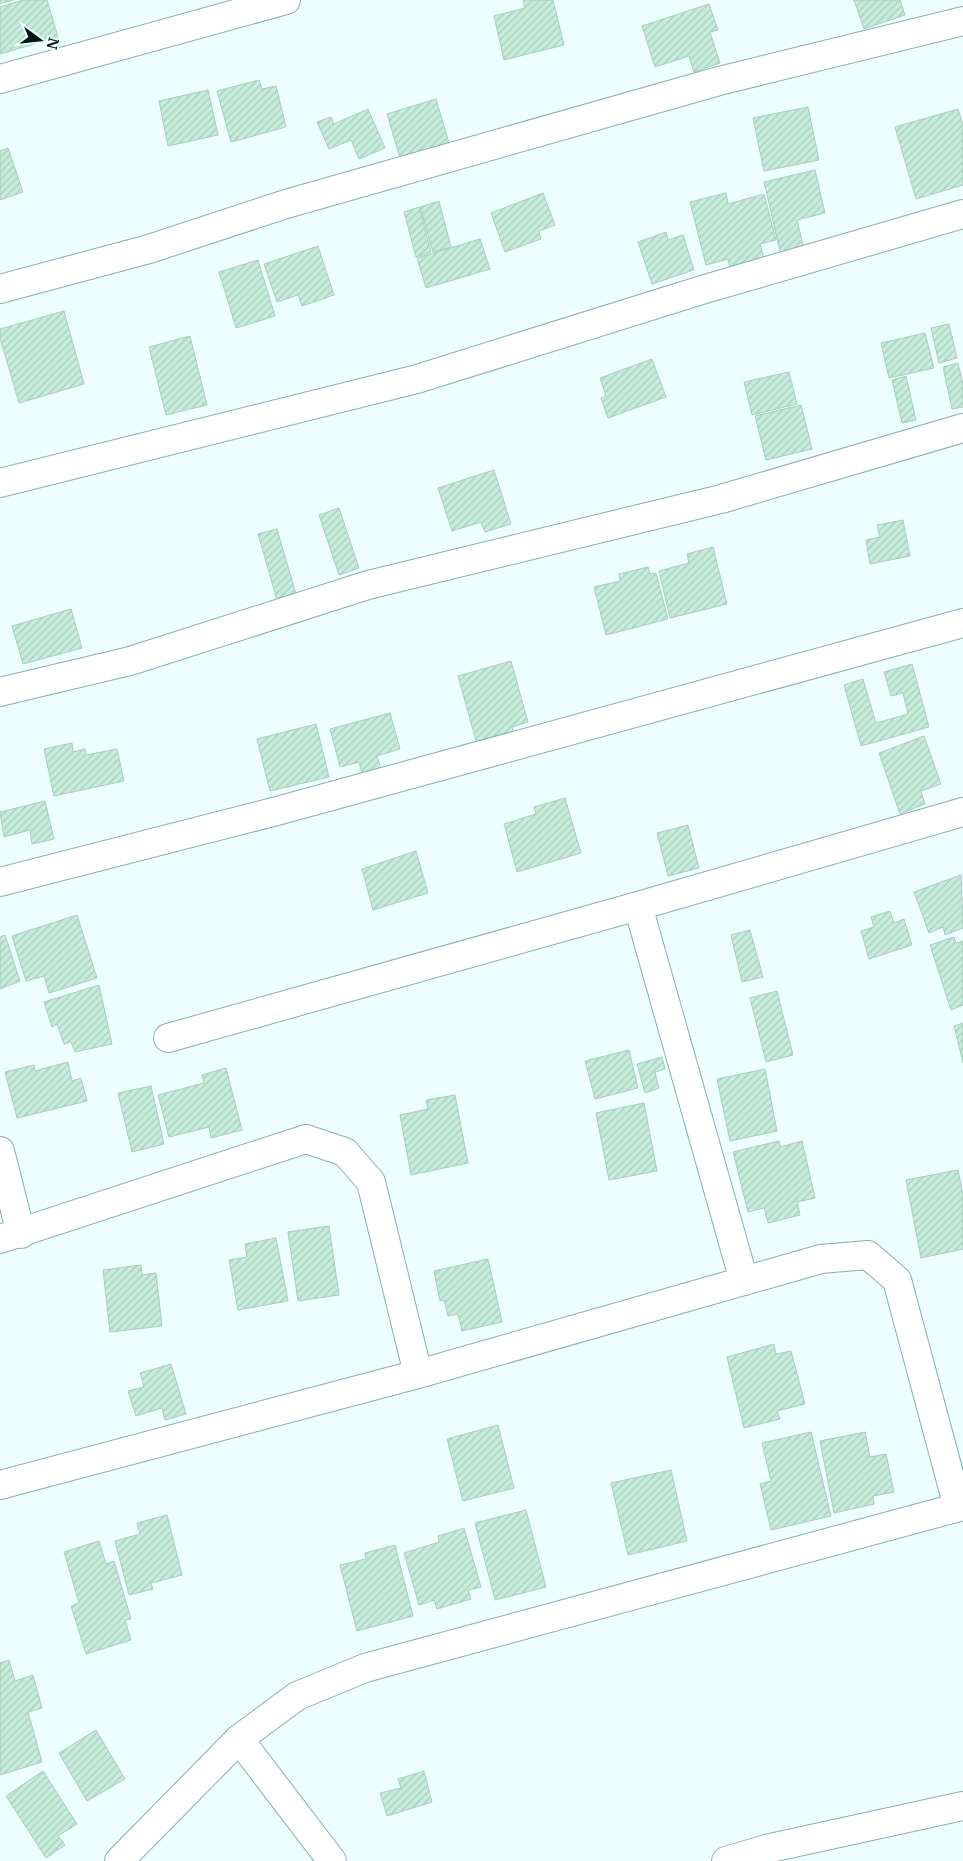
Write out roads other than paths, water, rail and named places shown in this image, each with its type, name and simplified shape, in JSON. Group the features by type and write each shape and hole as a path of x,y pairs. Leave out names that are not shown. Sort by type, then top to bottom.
{"street":[{"path":"0,79 286,0"},
{"path":"0,289 149,249 286,204 719,81 963,21"},
{"path":"0,483 416,379 705,289 963,214"},
{"path":"0,692 130,660 368,584 721,499 963,428"},
{"path":"0,882 277,811 963,623"},
{"path":"168,1038 638,906 963,812"},
{"path":"638,906 744,1281"},
{"path":"0,1151 10,1236 306,1139 345,1152 371,1182 418,1374"},
{"path":"0,1485 418,1374 821,1259 868,1255 897,1280 961,1506 365,1668 297,1696 239,1739 119,1861"},
{"path":"239,1739 332,1861"},
{"path":"726,1861 766,1849 963,1806"}]}
